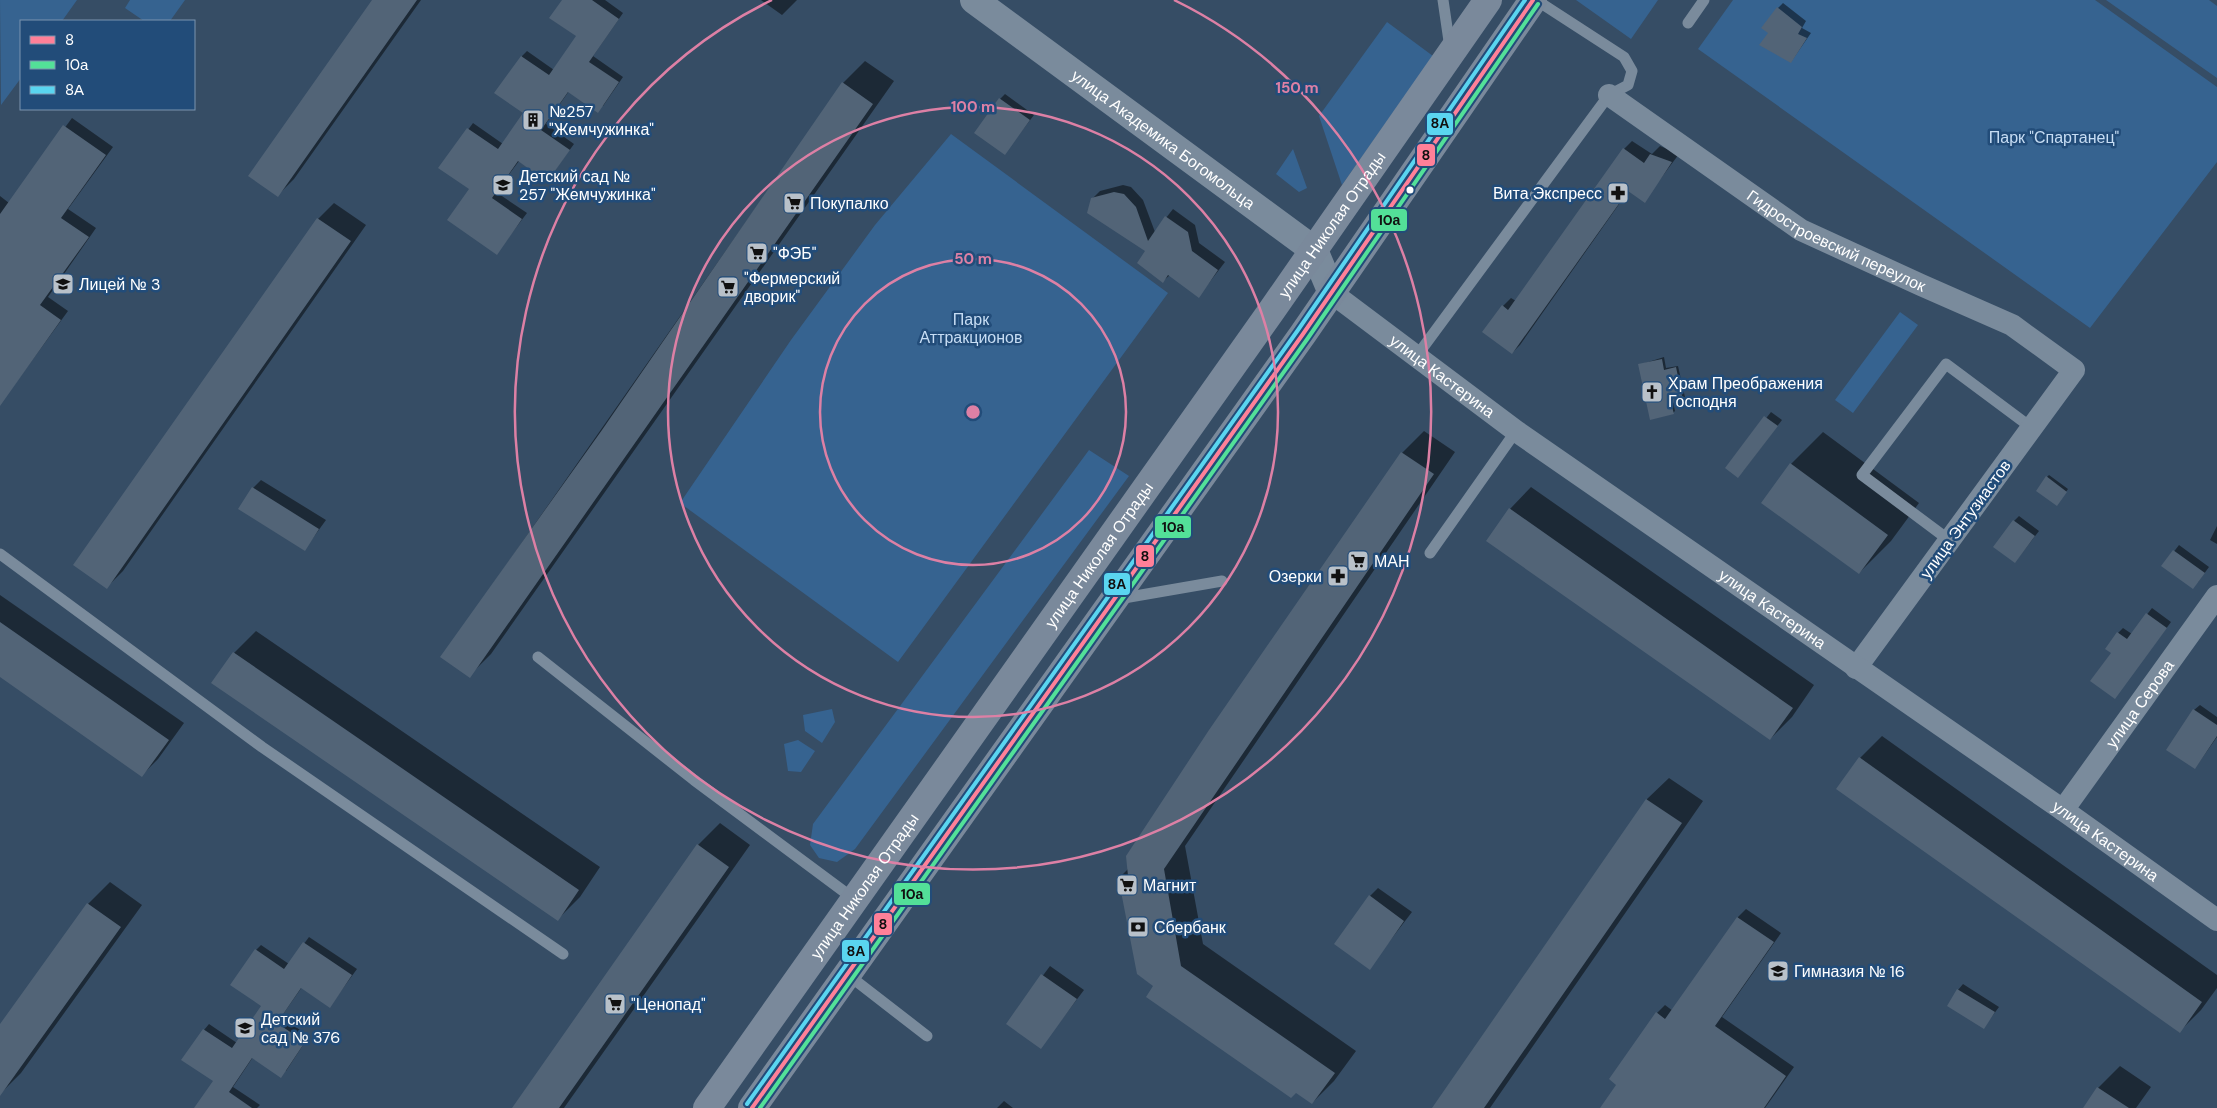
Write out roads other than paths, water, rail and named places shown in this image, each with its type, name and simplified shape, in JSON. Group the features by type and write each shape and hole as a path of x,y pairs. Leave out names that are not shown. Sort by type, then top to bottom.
{"main road":[{"name":"улица Николая Отрады","path":"707,1108 1314,250 1488,0"},
{"path":"752,1108 1332,293 1534,0"}],"street":[{"name":"улица Академика Богомольца","path":"974,0 1314,250"},
{"name":"Гидростроевский переулок","path":"1609,95 1802,230 1921,286 2012,324 2074,370"},
{"path":"1314,250 1332,293"},
{"name":"улица Кастерина","path":"1332,293 1516,431 2063,810 2217,920"},
{"name":"улица Энтузиастов","path":"1856,668 2074,370"},
{"name":"улица Серова","path":"2063,810 2217,596"}],"lane":[{"path":"1443,0 1451,53"},
{"path":"1416,357 1609,95 1628,85 1632,71 1628,61 1595,37 1534,0"},
{"path":"1688,23 1704,0"},
{"path":"1949,540 1862,475 1946,364 2032,428"},
{"path":"1430,553 1516,431"},
{"path":"0,554 262,746 563,954"},
{"path":"1114,600 1222,581"},
{"path":"538,657 694,780 854,899"},
{"path":"847,974 927,1036"}],"place":[{"name":"№257 \"Жемчужинка\"","path":"533,120"},
{"name":"Детский сад № 257 \"Жемчужинка\"","path":"503,185"},
{"name":"Вита Экспресс","path":"1618,193"},
{"name":"Покупалко","path":"794,203"},
{"name":"\"ФЭБ\"","path":"757,253"},
{"name":"Лицей № 3","path":"63,284"},
{"name":"\"Фермерский дворик\"","path":"728,287"},
{"name":"Храм Преображения Господня","path":"1652,392"},
{"name":"МАН","path":"1358,561"},
{"name":"Озерки","path":"1338,576"},
{"name":"Магнит","path":"1127,885"},
{"name":"Сбербанк","path":"1138,927"},
{"name":"Гимназия № 16","path":"1778,971"},
{"name":"\"Ценопад\"","path":"615,1004"},
{"name":"Детский сад № 376","path":"245,1028"}],"park label":[{"name":"Парк \"Спартанец\"","path":"2054,137"},
{"name":"Парк Аттракционов","path":"971,328"}]}
